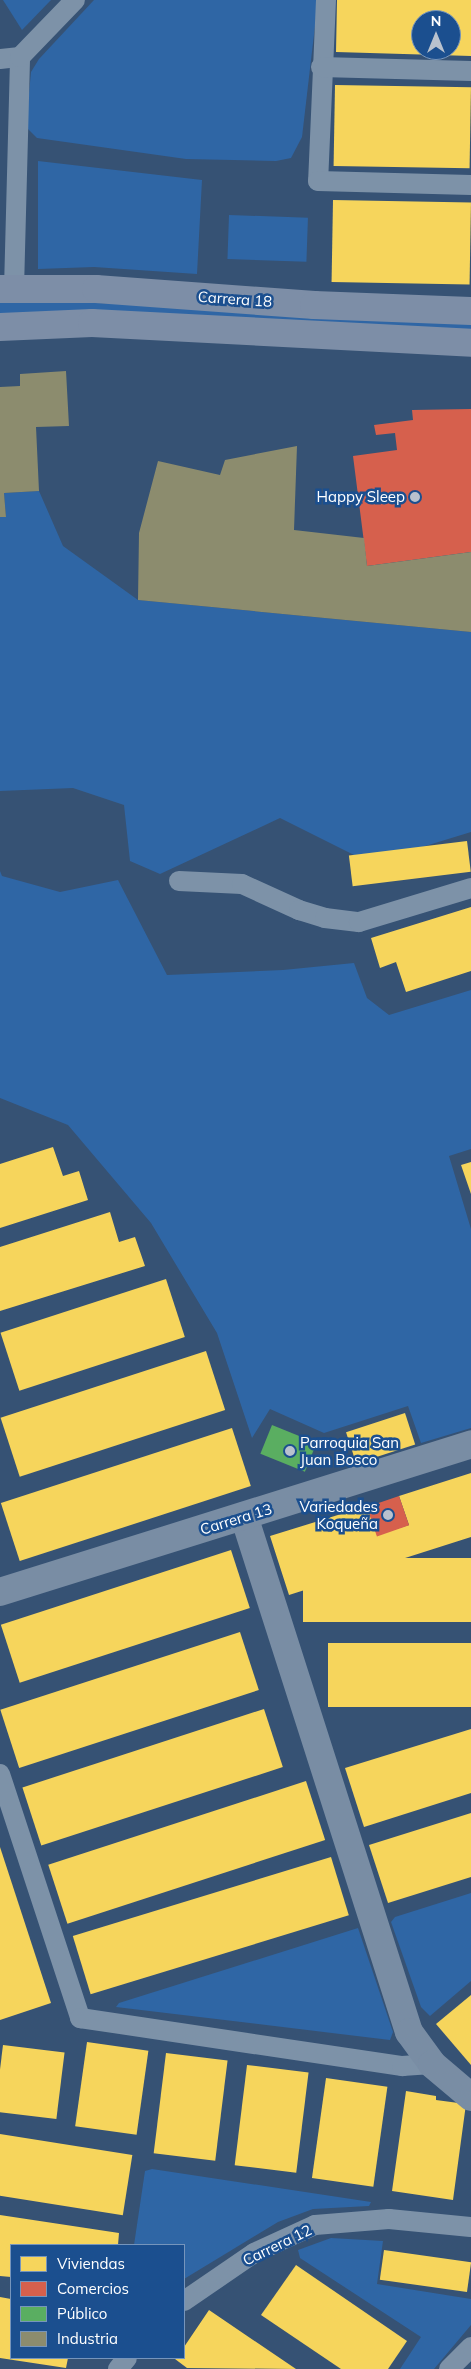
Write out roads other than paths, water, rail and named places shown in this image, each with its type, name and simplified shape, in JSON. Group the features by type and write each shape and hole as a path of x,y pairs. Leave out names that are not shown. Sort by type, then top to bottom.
{"main road":[{"name":"Carrera 18","path":"7,289 96,289 314,305 471,311"},
{"path":"0,327 92,323 471,343"}],"street":[{"path":"0,59 20,57 75,0"},
{"path":"326,0 321,67 318,181 471,185"},
{"path":"7,289 20,57"},
{"path":"321,67 471,71"},
{"path":"179,881 242,884 299,910 325,918 359,922 471,888"},
{"name":"Carrera 13","path":"0,1592 471,1444"},
{"path":"244,1516 409,2032 432,2064 471,2097"},
{"path":"0,1774 80,2018 402,2066 432,2064"},
{"name":"Carrera 12","path":"185,2300 254,2253 315,2225 389,2219 471,2227"},
{"path":"449,2369 471,2346"},
{"path":"118,2369 126,2359"}],"place":[{"name":"Happy Sleep","path":"415,497"},
{"name":"Parroquia San Juan Bosco","path":"290,1451"},
{"name":"Variedades Koqueña","path":"388,1515"}]}
